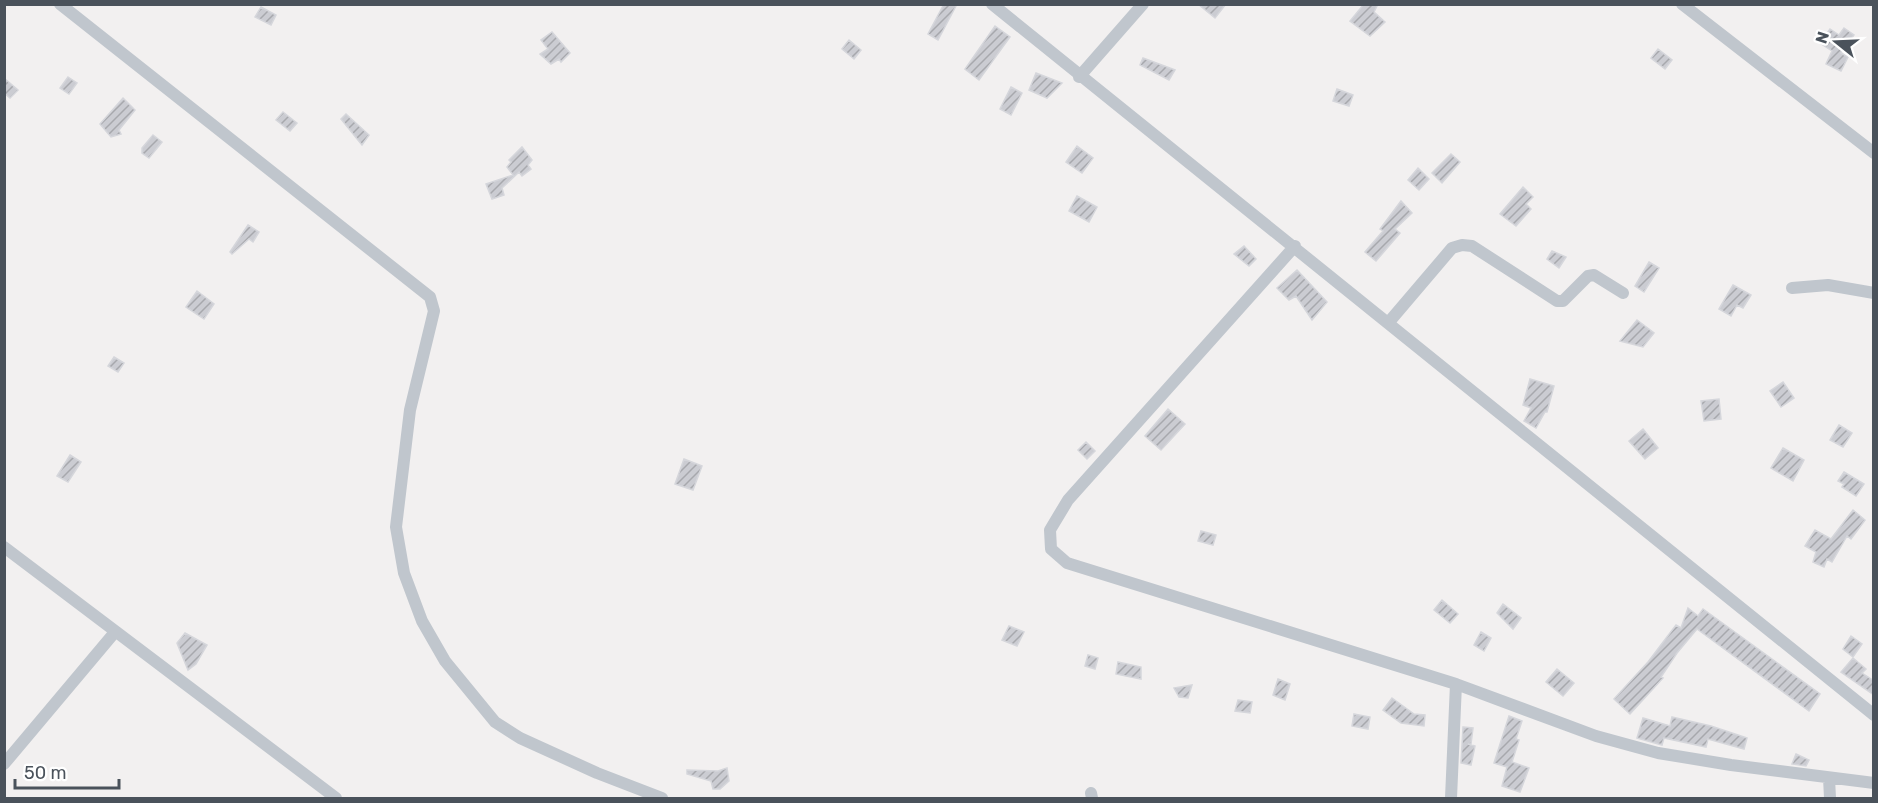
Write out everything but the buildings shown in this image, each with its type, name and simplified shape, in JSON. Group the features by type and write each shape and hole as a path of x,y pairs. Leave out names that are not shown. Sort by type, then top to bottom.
{"street":[{"path":"60,4 430,297 434,311 410,410 396,527 404,573 422,621 445,661 495,722 520,738 597,773 662,798"},
{"path":"992,4 1079,77 1295,246 1874,715"},
{"path":"1079,77 1143,4"},
{"path":"1682,4 1874,153"},
{"path":"1389,322 1452,248 1462,245 1472,246 1557,301 1563,301 1588,276 1594,275 1623,293"},
{"path":"1295,246 1068,500 1050,530 1051,549 1067,563 1456,684 1596,736 1658,753 1874,783"},
{"path":"1792,288 1828,285 1874,293"},
{"path":"4,547 336,798"},
{"path":"4,764 115,632"},
{"path":"1451,798 1456,684"},
{"path":"1829,778 1830,798"}]}
